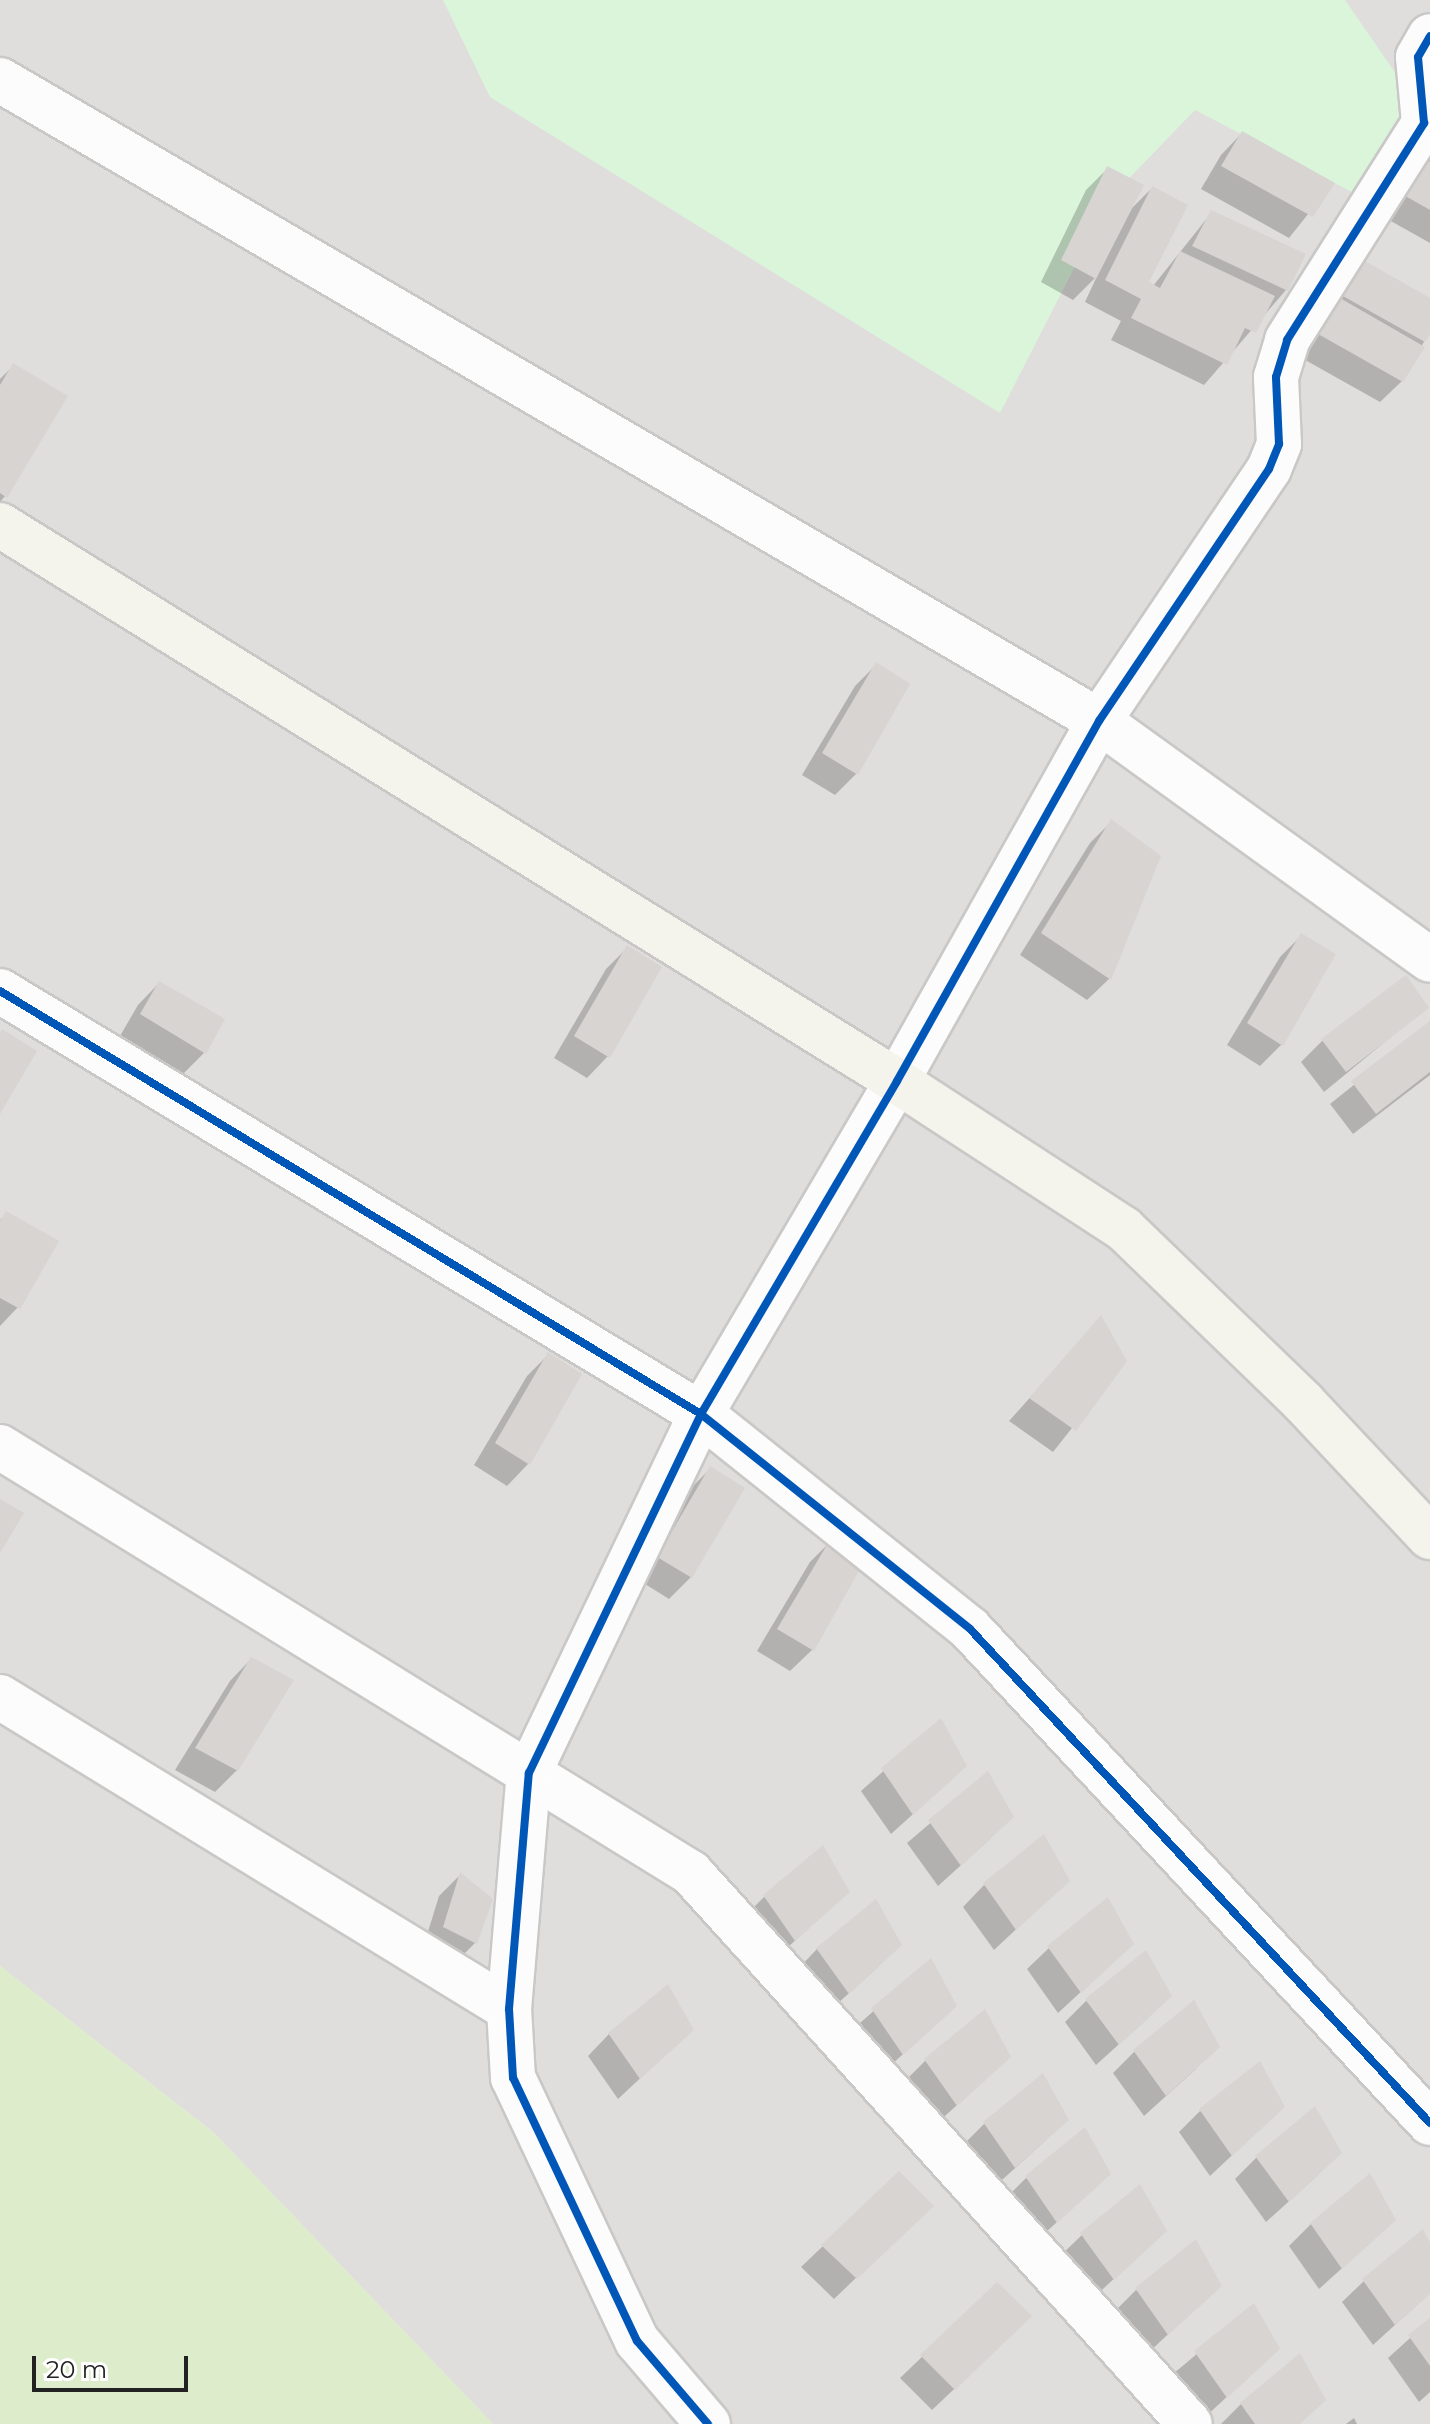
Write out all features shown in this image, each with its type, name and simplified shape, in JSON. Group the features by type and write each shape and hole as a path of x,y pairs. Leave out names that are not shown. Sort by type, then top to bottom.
{"street":[{"path":"708,2424 637,2341 513,2078 509,2009 529,1773 701,1414 897,1081 1099,721 1269,469 1279,444 1276,377 1287,340 1424,123 1418,57 1430,36"},
{"path":"0,80 1099,721 1430,960"},
{"path":"0,525 897,1081 1124,1229 1304,1403 1430,1537"},
{"path":"0,991 701,1414 970,1629 1430,2123"},
{"path":"0,1447 691,1873 1190,2424"},
{"path":"0,1697 509,2009"}],"shaded area":[{"path":"0,0 1430,0 1430,2424 493,2424 213,2132 0,1966"}],"green space":[{"path":"443,0 1345,0 1425,116 1369,201 1195,110 1110,198 1000,413 490,97"},
{"path":"0,1966 213,2132 493,2424 0,2424"}],"building":[{"path":"1242,131 1335,183 1313,217 1221,166"},
{"path":"1415,154 1430,162 1430,210 1393,189"},
{"path":"1107,166 1144,185 1096,279 1061,260"},
{"path":"1152,186 1188,205 1149,282 1160,288 1180,251 1275,296 1256,333 1245,328 1227,365 1131,318 1141,299 1105,280"},
{"path":"1211,210 1306,254 1288,291 1192,246"},
{"path":"1354,255 1430,298 1430,334 1425,342 1334,291"},
{"path":"1333,294 1425,347 1403,382 1311,330"},
{"path":"13,363 68,396 7,498 0,493 0,385"},
{"path":"876,662 910,684 858,775 822,753"},
{"path":"1111,819 1161,856 1111,980 1041,933"},
{"path":"1301,933 1336,954 1283,1046 1247,1023"},
{"path":"627,945 662,967 610,1058 574,1036"},
{"path":"1406,975 1429,1008 1346,1072 1321,1039"},
{"path":"159,981 225,1019 206,1054 140,1014"},
{"path":"1430,1021 1430,1072 1376,1114 1351,1081"},
{"path":"2,1029 37,1051 0,1114 0,1033"},
{"path":"6,1211 59,1241 20,1309 0,1298 0,1221"},
{"path":"1101,1315 1127,1361 1076,1431 1029,1398"},
{"path":"548,1352 582,1374 530,1465 495,1443"},
{"path":"710,1466 745,1488 692,1578 657,1557"},
{"path":"0,1499 24,1513 0,1553"},
{"path":"831,1538 865,1560 814,1651 777,1629"},
{"path":"251,1657 294,1680 238,1771 195,1748"},
{"path":"941,1718 967,1766 913,1815 881,1768"},
{"path":"988,1771 1014,1817 961,1866 928,1820"},
{"path":"1044,1834 1070,1881 1016,1930 983,1883"},
{"path":"823,1845 850,1892 795,1941 763,1895"},
{"path":"460,1872 493,1899 477,1944 443,1927"},
{"path":"1108,1897 1134,1944 1081,1993 1047,1946"},
{"path":"876,1899 902,1945 849,1994 816,1948"},
{"path":"1146,1950 1172,1996 1119,2045 1085,1999"},
{"path":"931,1958 957,2006 903,2055 871,2008"},
{"path":"668,1984 694,2030 640,2079 608,2033"},
{"path":"1194,2000 1220,2047 1166,2096 1133,2050"},
{"path":"985,2009 1011,2057 957,2106 924,2059"},
{"path":"1260,2061 1285,2107 1232,2156 1199,2109"},
{"path":"1043,2073 1069,2120 1015,2168 983,2122"},
{"path":"1315,2106 1342,2153 1289,2202 1255,2156"},
{"path":"1085,2127 1111,2174 1057,2223 1025,2176"},
{"path":"899,2171 934,2206 857,2279 821,2245"},
{"path":"1370,2173 1396,2220 1342,2269 1310,2223"},
{"path":"1140,2184 1167,2231 1114,2280 1080,2233"},
{"path":"1423,2229 1430,2243 1430,2294 1395,2325 1362,2279"},
{"path":"1196,2239 1222,2286 1168,2335 1135,2288"},
{"path":"997,2282 1032,2316 955,2390 920,2355"},
{"path":"1254,2303 1280,2349 1227,2398 1194,2351"},
{"path":"1430,2318 1430,2366 1408,2335"},
{"path":"1300,2353 1326,2400 1300,2424 1255,2424 1240,2403"}],"cycle path":[{"path":"708,2424 637,2341 513,2078 509,2009 529,1773 701,1414 897,1081 1099,721 1269,469 1279,444 1276,377 1287,340 1424,123 1418,57 1430,36"},
{"path":"0,991 701,1414 970,1629 1430,2123"}]}
